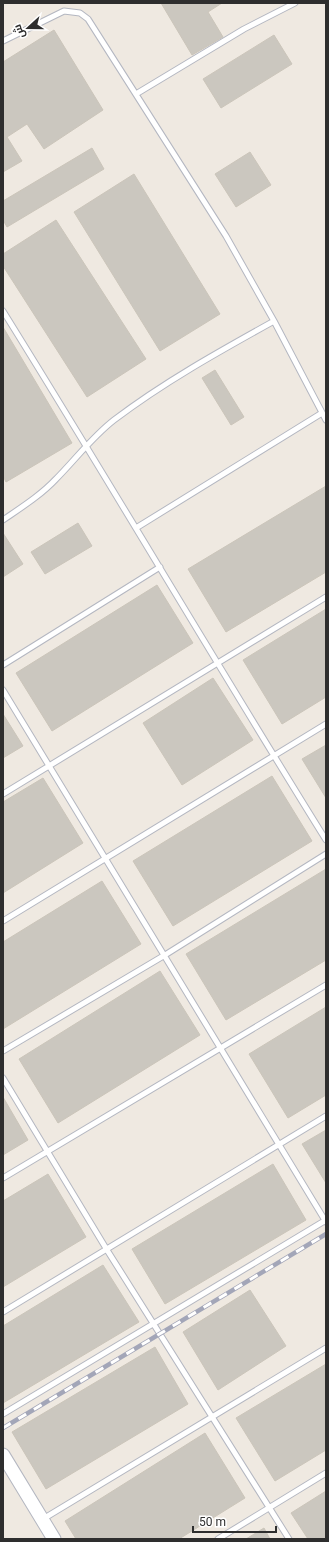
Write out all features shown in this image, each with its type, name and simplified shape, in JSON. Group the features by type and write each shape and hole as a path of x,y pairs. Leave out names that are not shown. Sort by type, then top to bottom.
{"street":[{"path":"3,1455 54,1539"}],"lane":[{"path":"136,94 244,29 295,3"},
{"path":"3,41 64,11 80,13 88,19 226,236 274,321 326,420"},
{"path":"3,311 87,445 216,662 326,840"},
{"path":"3,520 40,494 87,445 113,421 213,355 274,321"},
{"path":"136,528 322,413"},
{"path":"3,665 160,567"},
{"path":"3,794 216,662 326,597"},
{"path":"3,690 326,1220 3,1414"},
{"path":"3,920 326,724"},
{"path":"3,1051 164,955 326,854"},
{"path":"3,1178 326,985"},
{"path":"3,1078 106,1250 288,1539"},
{"path":"3,1312 326,1116"},
{"path":"43,1519 326,1348"},
{"path":"218,1539 326,1473"}],"building":[{"path":"161,3 222,3 208,12 223,37 192,55"},
{"path":"54,30 103,110 44,149 27,124 7,137 22,161 3,172 3,62"},
{"path":"274,35 292,64 221,108 203,79"},
{"path":"92,148 104,169 7,227 3,220 3,201"},
{"path":"250,152 271,185 236,207 215,174"},
{"path":"134,174 220,314 160,351 74,212"},
{"path":"56,220 146,359 87,397 3,266 3,254"},
{"path":"3,327 72,443 6,482 3,476"},
{"path":"215,370 244,417 231,425 202,378"},
{"path":"326,486 326,572 226,632 188,569"},
{"path":"78,523 92,546 45,574 31,552"},
{"path":"3,533 23,564 3,577"},
{"path":"157,585 193,643 52,731 16,673"},
{"path":"326,609 326,697 282,724 243,660"},
{"path":"213,678 253,740 182,785 143,723"},
{"path":"3,714 23,746 3,758"},
{"path":"326,745 326,798 302,759"},
{"path":"272,776 312,841 173,926 133,861"},
{"path":"43,778 83,843 3,893 3,802"},
{"path":"326,869 326,960 226,1020 186,954"},
{"path":"102,881 141,944 3,1029 3,942"},
{"path":"160,971 200,1035 58,1123 19,1059"},
{"path":"326,1007 326,1095 288,1118 249,1054"},
{"path":"3,1097 28,1140 3,1155"},
{"path":"326,1130 326,1183 302,1144"},
{"path":"273,1164 306,1220 165,1304 132,1249"},
{"path":"48,1174 86,1237 3,1287 3,1201"},
{"path":"103,1265 139,1322 3,1403 3,1326"},
{"path":"250,1290 286,1346 218,1390 183,1332"},
{"path":"155,1347 188,1404 46,1489 12,1432"},
{"path":"326,1364 326,1450 275,1481 236,1418"},
{"path":"205,1433 245,1498 179,1539 76,1539 65,1521"},
{"path":"326,1491 326,1539 308,1539 291,1513"},
{"path":"264,1528 270,1539 246,1539"}],"railway":[{"path":"3,1428 326,1234"}]}
